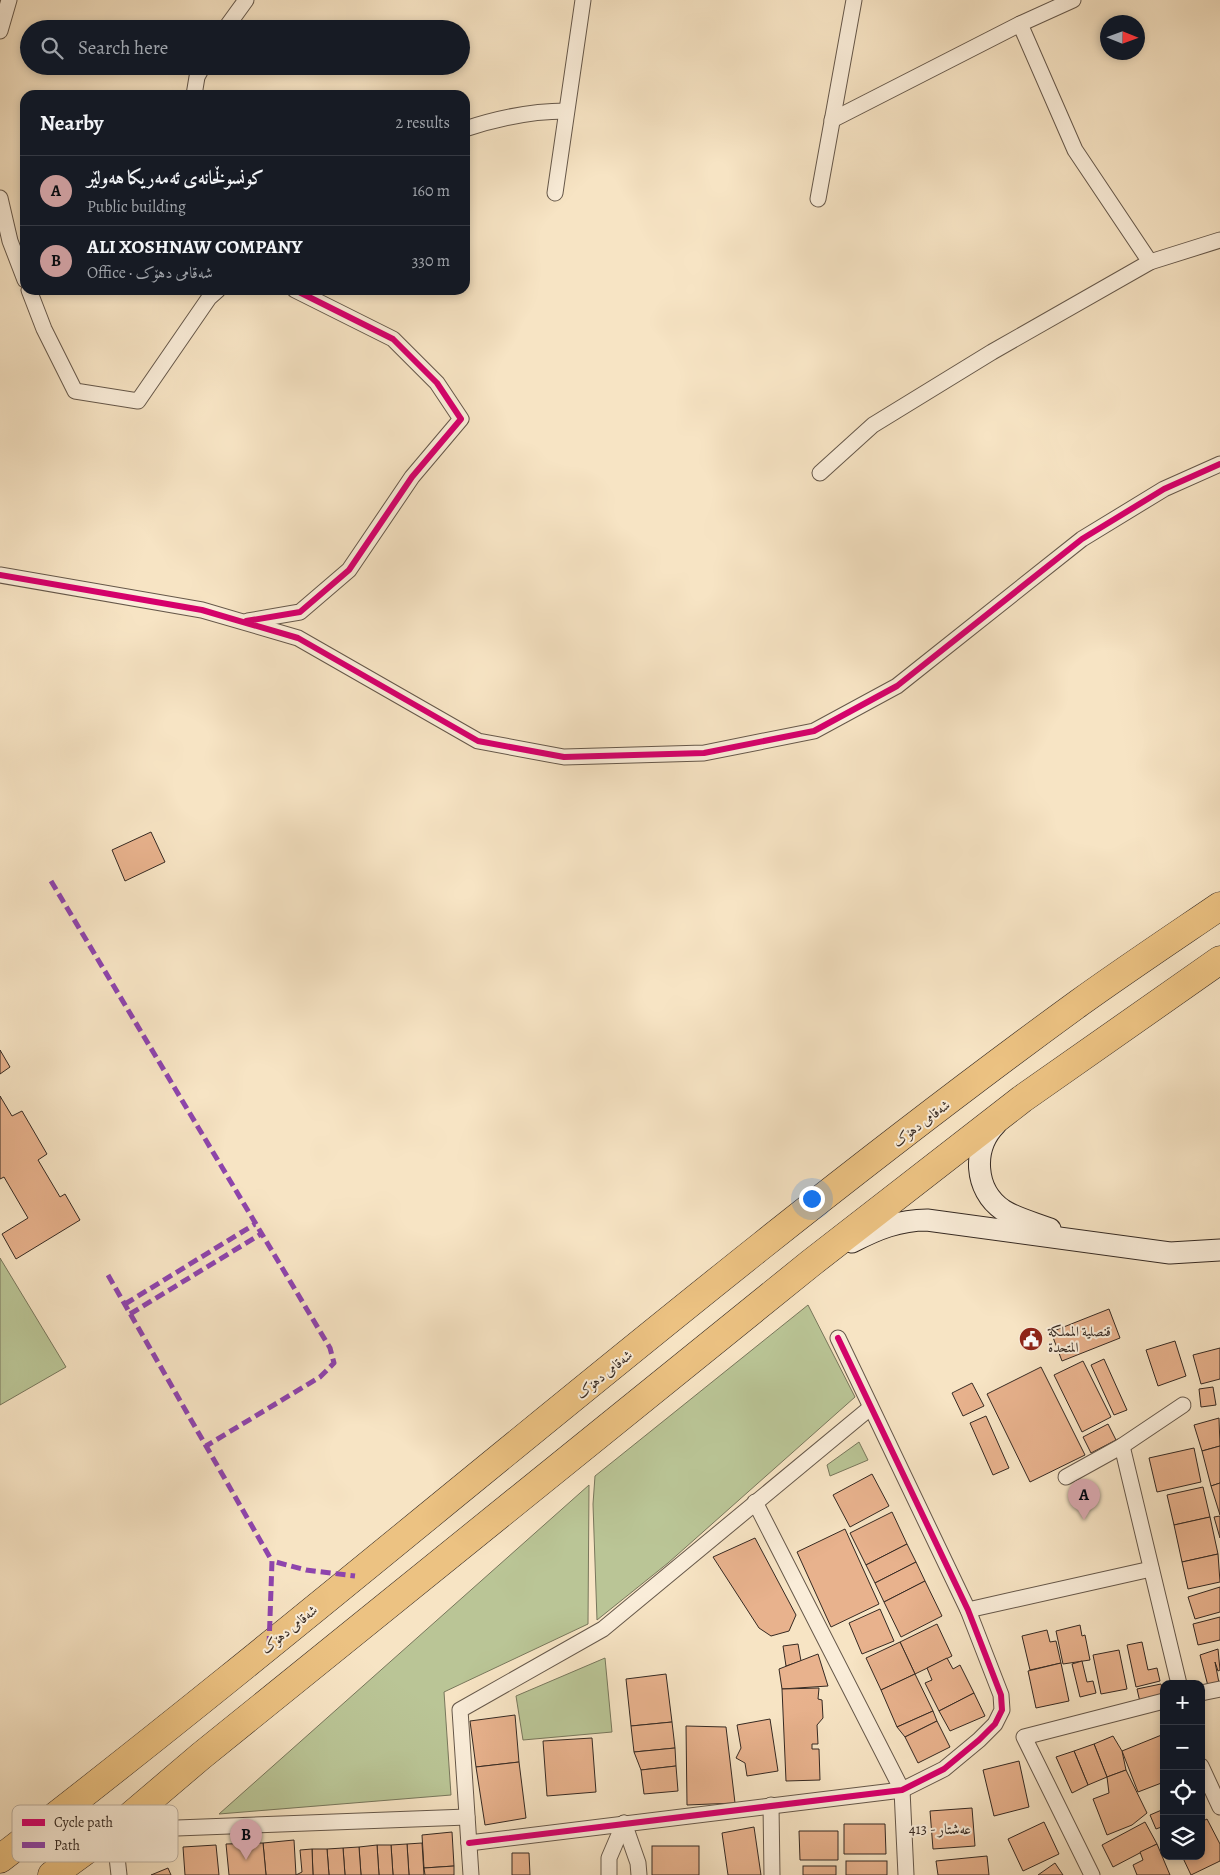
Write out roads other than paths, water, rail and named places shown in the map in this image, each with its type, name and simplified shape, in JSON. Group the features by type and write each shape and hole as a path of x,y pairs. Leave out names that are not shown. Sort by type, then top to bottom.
{"highway":[{"name":"شەقامی دهۆک","path":"69,1805 174,1723 751,1255 1080,1002 1220,906"},
{"path":"144,1805 201,1756 811,1263 1022,1098 1220,960"},
{"path":"174,1723 201,1756"},
{"name":"شەقامی دهۆک","path":"0,1859 12,1850"},
{"path":"52,1875 70,1862"}],"street":[{"path":"0,31 9,0"},
{"path":"232,20 246,0"},
{"path":"555,193 583,0"},
{"path":"818,199 854,0"},
{"path":"832,120 1020,24 1073,0"},
{"path":"1020,24 1075,150 1150,262"},
{"path":"195,90 198,75"},
{"path":"470,127 496,119 547,111 566,111"},
{"path":"0,198 10,241 20,267"},
{"path":"820,473 872,425 992,352 1150,262 1220,240"},
{"path":"31,295 44,329 75,391 138,402 212,295"},
{"path":"243,622 300,612 349,570 412,477 461,419 437,383 393,339 305,295"},
{"path":"0,575 202,610 298,638 478,741 564,757 704,753 814,731 888,690 1082,538 1164,489 1220,464"},
{"path":"1022,1098 993,1127 983,1145 979,1165 986,1191 997,1204 1011,1215 1093,1244"},
{"path":"811,1263 878,1228 919,1220 1170,1253 1220,1250"},
{"path":"470,1843 902,1790 944,1769 995,1724 1002,1710 1001,1695 997,1681 988,1665 968,1610 838,1338"},
{"path":"1066,1476 1122,1446 1183,1405"},
{"path":"471,1875 460,1710 603,1629 870,1408"},
{"path":"1122,1446 1178,1680"},
{"path":"755,1502 902,1790 906,1875"},
{"path":"968,1610 1151,1569"},
{"path":"1205,1691 1220,1688"},
{"path":"1092,1875 1024,1736 1160,1702"},
{"path":"1203,1770 1220,1807"},
{"path":"771,1805 772,1875"},
{"path":"178,1828 467,1817"},
{"path":"609,1875 608,1858 624,1823"},
{"path":"624,1823 638,1863 639,1875"},
{"path":"118,1862 119,1875"}],"place":[{"name":"قنصلية المملكة المتحدة","path":"1031,1339"},
{"name":"کونسوڵخانەی ئەمەریکا هەولێر","path":"1084,1520"},
{"name":"ALI XOSHNAW COMPANY","path":"246,1860"}],"district":[{"name":"عه‌شتار - 413","path":"940,1829"}]}
